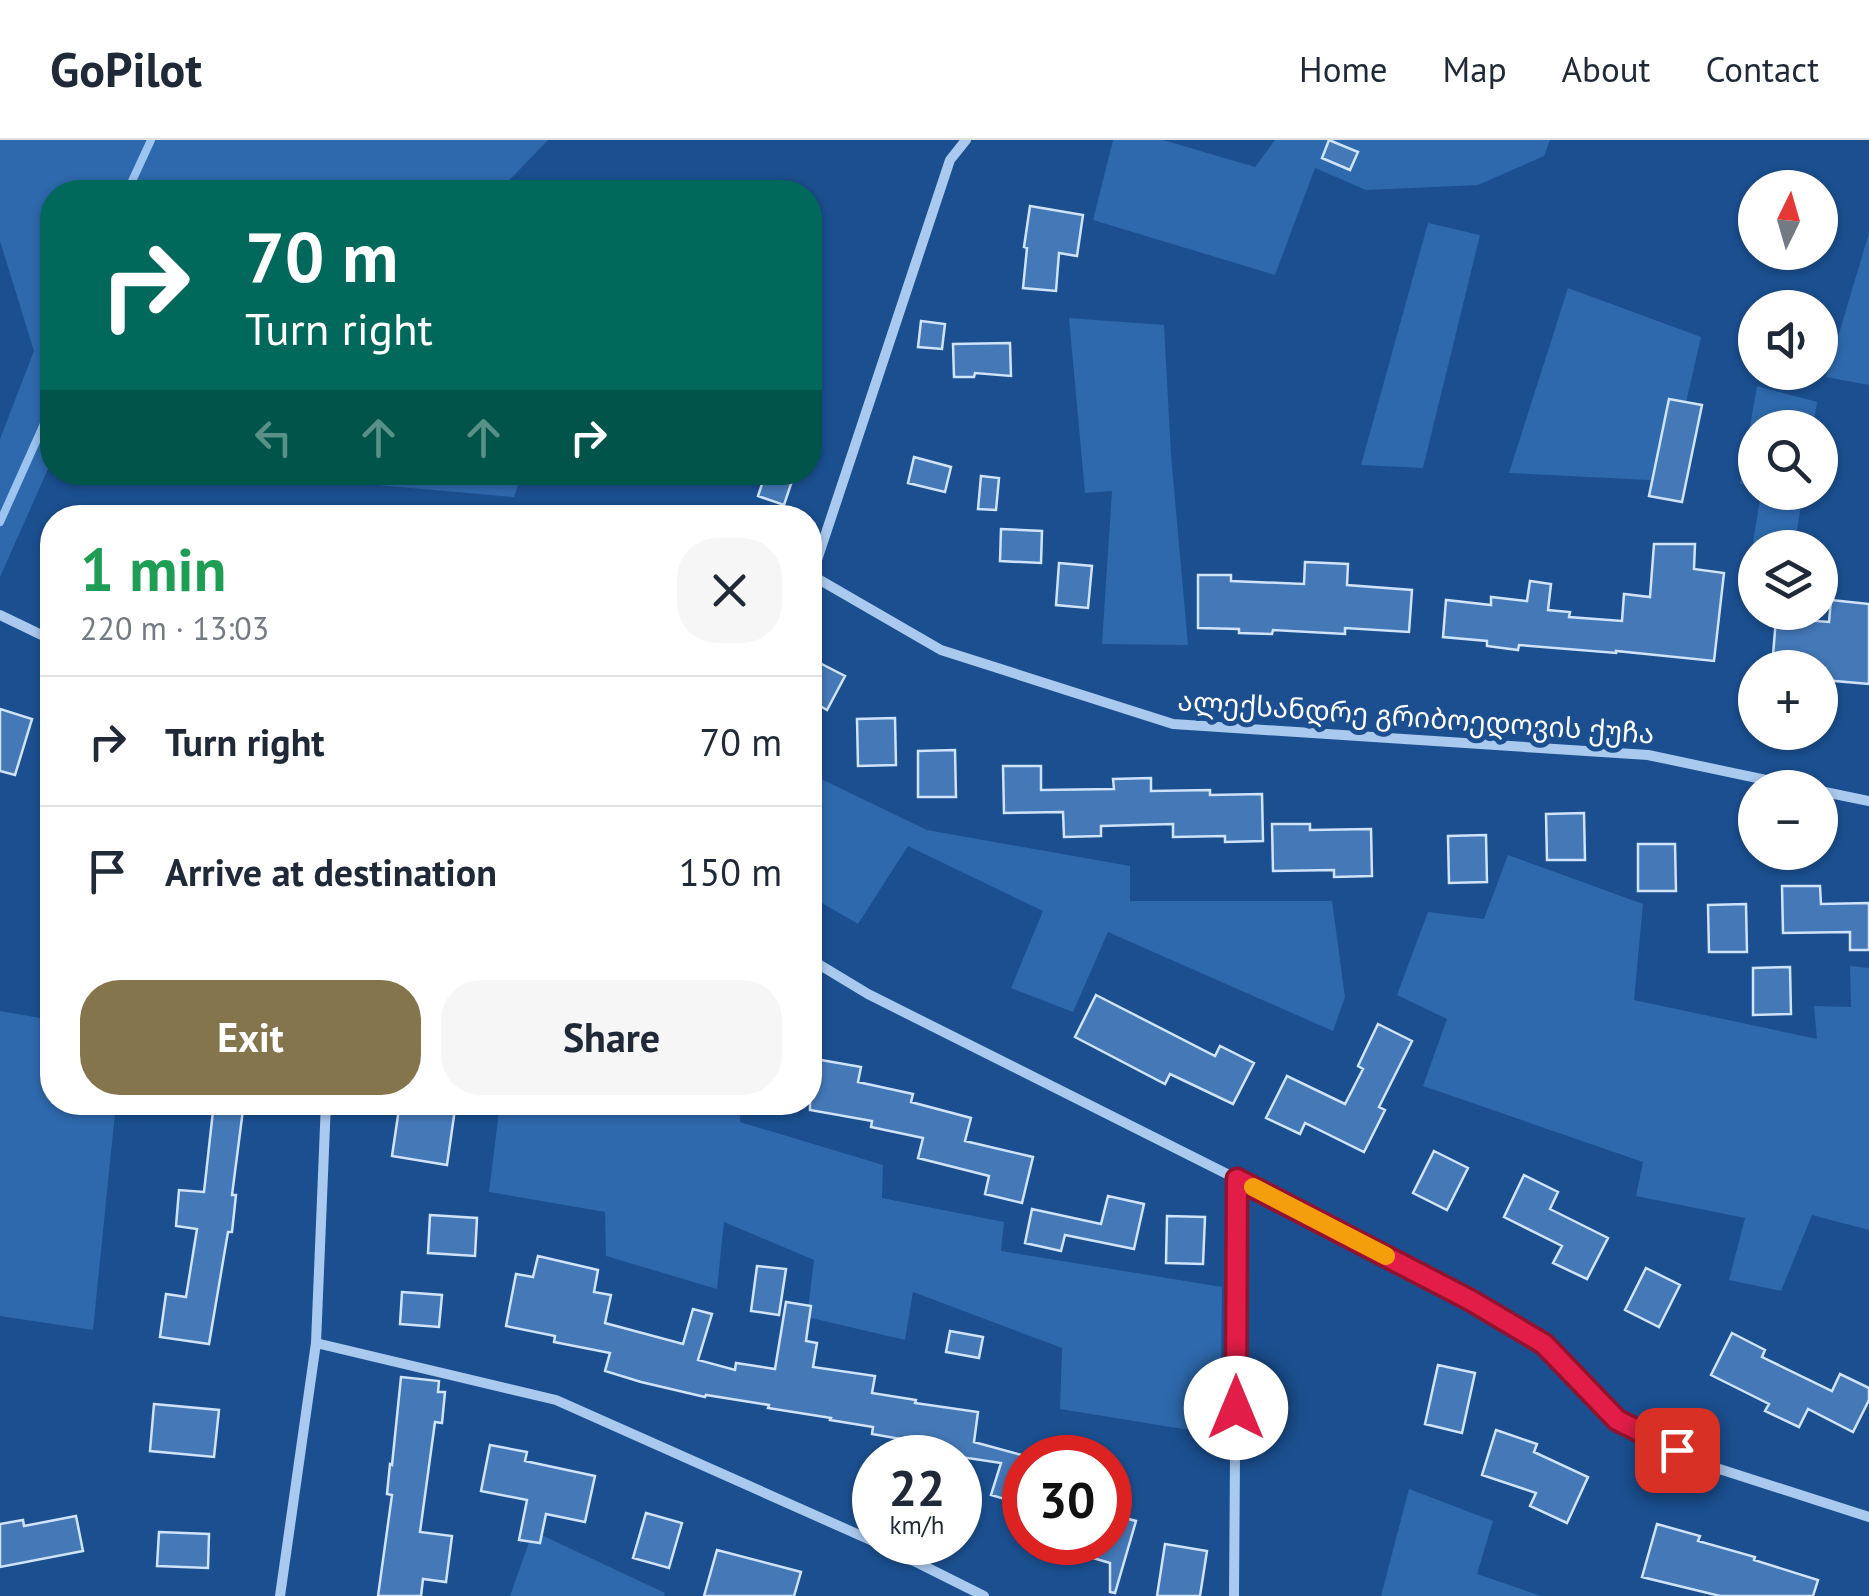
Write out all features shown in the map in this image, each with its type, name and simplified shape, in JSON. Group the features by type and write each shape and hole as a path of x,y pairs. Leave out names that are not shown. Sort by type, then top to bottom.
{"street":[{"path":"822,547 950,160 966,140"},
{"name":"ალექსანდრე გრიბოედოვის ქუჩა","path":"822,583 941,650 1174,724 1648,754 1738,774"},
{"path":"0,615 40,634"},
{"path":"1838,795 1869,801"},
{"path":"822,965 868,994 1470,1300 1544,1344 1617,1420 1707,1465 1869,1518"},
{"path":"280,1596 316,1343 325,1115"},
{"path":"1234,1596 1237,1179"},
{"path":"316,1343 556,1400 852,1531"},
{"path":"922,1565 984,1596"}],"shaded area":[{"path":"0,140 548,140 510,180 40,180 41,485 0,577 0,439 34,351 0,241"},
{"path":"1113,140 1163,140 1255,167 1275,140 1550,140 1544,156 1478,185 1366,190 1315,168 1275,275 1093,220"},
{"path":"1428,223 1480,235 1423,468 1361,465"},
{"path":"1869,233 1869,385 1838,379 1838,337"},
{"path":"1568,288 1701,337 1668,481 1509,473"},
{"path":"1069,318 1164,325 1188,645 1102,644 1112,491 1085,493"},
{"path":"1756,390 1772,390 1817,402 1816,410 1753,410"},
{"path":"377,485 518,485 514,497"},
{"path":"1758,510 1800,510 1797,530 1755,530"},
{"path":"822,779 927,830 1130,866 1130,901 1332,901 1345,997 1333,1031 1108,932 1073,1012 1011,988 1043,911 908,846 858,924 822,903"},
{"path":"1508,855 1643,904 1634,1000 1817,1039 1814,1006 1851,1007 1850,966 1869,968 1869,1230 1812,1215 1781,1291 1729,1280 1745,1218 1636,1196 1643,1162 1423,1086 1447,1019 1397,995 1428,912 1484,919"},
{"path":"0,1011 40,1018 40,1115 115,1115 93,1330 0,1316"},
{"path":"499,1115 740,1115 740,1122 883,1165 882,1198 1004,1222 1001,1251 1222,1287 1220,1435 1060,1409 1062,1348 913,1292 905,1340 807,1317 814,1260 724,1222 717,1289 606,1256 605,1212 489,1192"},
{"path":"1409,1489 1493,1521 1477,1574 1541,1596 1381,1596"},
{"path":"533,1531 665,1593 664,1596 510,1596"}],"building":[{"path":"1329,140 1358,152 1350,170 1322,158"},
{"path":"1030,206 1083,215 1077,256 1059,253 1056,291 1023,288"},
{"path":"921,321 945,324 942,349 918,347"},
{"path":"1010,343 1011,376 975,373 974,377 954,377 953,344"},
{"path":"1669,399 1702,405 1682,502 1649,496"},
{"path":"914,457 951,467 945,492 908,483"},
{"path":"981,476 999,478 996,510 978,509"},
{"path":"762,485 791,485 784,505 758,496"},
{"path":"1001,529 1042,531 1041,563 1000,561"},
{"path":"1654,544 1695,544 1694,569 1724,573 1714,661 1519,645 1518,650 1487,646 1487,641 1443,637 1446,600 1491,605 1491,597 1527,601 1530,581 1551,584 1548,610 1570,612 1569,617 1622,621 1624,594 1650,597"},
{"path":"1305,562 1348,564 1347,585 1412,590 1409,632 1345,628 1345,634 1273,630 1272,634 1198,628 1198,575 1231,575 1231,581 1304,584"},
{"path":"1059,563 1092,566 1088,608 1056,605"},
{"path":"1838,601 1869,604 1869,684 1838,681 1838,650 1773,650 1775,630 1838,630"},
{"path":"822,664 845,676 827,710 822,707"},
{"path":"0,709 32,719 15,775 0,771"},
{"path":"895,718 896,765 858,766 857,719"},
{"path":"955,750 956,797 918,797 918,751"},
{"path":"1003,766 1041,766 1041,790 1114,789 1113,779 1151,778 1151,791 1262,794 1263,841 1225,842 1225,836 1173,837 1173,824 1101,826 1101,836 1064,837 1063,812 1004,813"},
{"path":"1584,813 1585,860 1547,860 1546,814"},
{"path":"1272,824 1310,824 1310,830 1371,829 1372,876 1334,877 1334,870 1273,871"},
{"path":"1486,835 1487,882 1449,883 1448,836"},
{"path":"1638,844 1675,844 1676,891 1638,891"},
{"path":"1782,886 1820,886 1821,904 1869,903 1869,950 1850,950 1850,932 1783,933"},
{"path":"1746,904 1747,952 1709,952 1708,905"},
{"path":"1790,967 1791,1014 1753,1015 1753,968"},
{"path":"1096,995 1215,1056 1220,1046 1254,1063 1233,1104 1170,1074 1165,1084 1075,1037"},
{"path":"1378,1024 1412,1041 1379,1107 1385,1110 1364,1152 1305,1123 1300,1134 1266,1118 1287,1076 1345,1104 1363,1069 1358,1066"},
{"path":"822,1060 861,1067 858,1082 913,1094 911,1102 971,1118 965,1141 1033,1157 1022,1203 985,1194 989,1176 918,1158 923,1138 871,1127 872,1121 822,1112"},
{"path":"213,1115 242,1115 232,1195 236,1195 232,1232 228,1232 209,1344 160,1337 166,1294 186,1297 197,1229 176,1226 179,1190 204,1192"},
{"path":"398,1115 454,1115 447,1165 392,1156"},
{"path":"1434,1151 1468,1168 1447,1210 1413,1193"},
{"path":"1524,1175 1558,1192 1550,1209 1608,1238 1587,1279 1553,1263 1562,1246 1504,1217"},
{"path":"1108,1196 1144,1204 1134,1249 1065,1235 1061,1251 1025,1243 1032,1209 1101,1224"},
{"path":"430,1215 477,1218 475,1256 428,1253"},
{"path":"1167,1216 1205,1217 1203,1264 1166,1263"},
{"path":"538,1256 598,1270 594,1292 611,1295 605,1323 683,1344 693,1309 712,1314 698,1360 735,1370 736,1363 775,1369 786,1302 811,1306 806,1341 817,1343 813,1367 875,1376 872,1393 978,1412 975,1435 878,1435 872,1434 873,1427 768,1408 769,1405 705,1397 605,1371 610,1353 554,1342 555,1336 506,1326 516,1274 533,1277"},
{"path":"757,1266 786,1269 779,1315 751,1311"},
{"path":"1646,1268 1680,1285 1659,1327 1625,1310"},
{"path":"402,1292 442,1295 439,1327 400,1324"},
{"path":"950,1331 983,1337 979,1358 946,1352"},
{"path":"1732,1333 1765,1350 1762,1357 1832,1391 1840,1374 1869,1388 1869,1400 1853,1432 1808,1409 1799,1427 1765,1411 1769,1404 1711,1375"},
{"path":"1438,1365 1475,1373 1462,1433 1425,1424"},
{"path":"401,1377 439,1381 438,1392 445,1392 442,1423 435,1422 420,1532 452,1536 446,1582 423,1579 421,1596 378,1596 392,1495 387,1494"},
{"path":"154,1404 219,1410 214,1457 150,1451"},
{"path":"1496,1430 1537,1444 1534,1452 1588,1477 1567,1523 1530,1506 1536,1493 1482,1475"},
{"path":"982,1444 1002,1450 1002,1498 991,1495 1001,1463 982,1460"},
{"path":"490,1445 527,1452 525,1461 595,1476 585,1522 546,1514 540,1543 519,1540 527,1500 481,1491"},
{"path":"646,1513 682,1523 669,1568 633,1558"},
{"path":"76,1516 83,1551 0,1567 0,1524 23,1520 24,1526"},
{"path":"1657,1524 1818,1580 1813,1596 1720,1596 1642,1577"},
{"path":"159,1532 209,1534 208,1568 157,1566"},
{"path":"1165,1544 1207,1551 1200,1596 1157,1596"},
{"path":"717,1550 801,1572 794,1596 704,1596"},
{"path":"1110,1565 1123,1565 1115,1593 1110,1592"}],"waterway":[{"path":"133,180 151,140"},
{"path":"0,522 40,433"}],"slow traffic":[{"path":"1253,1187 1386,1256"}],"route":[{"path":"1236,1408 1237,1179 1470,1300 1544,1344 1617,1420 1677,1450"}]}
